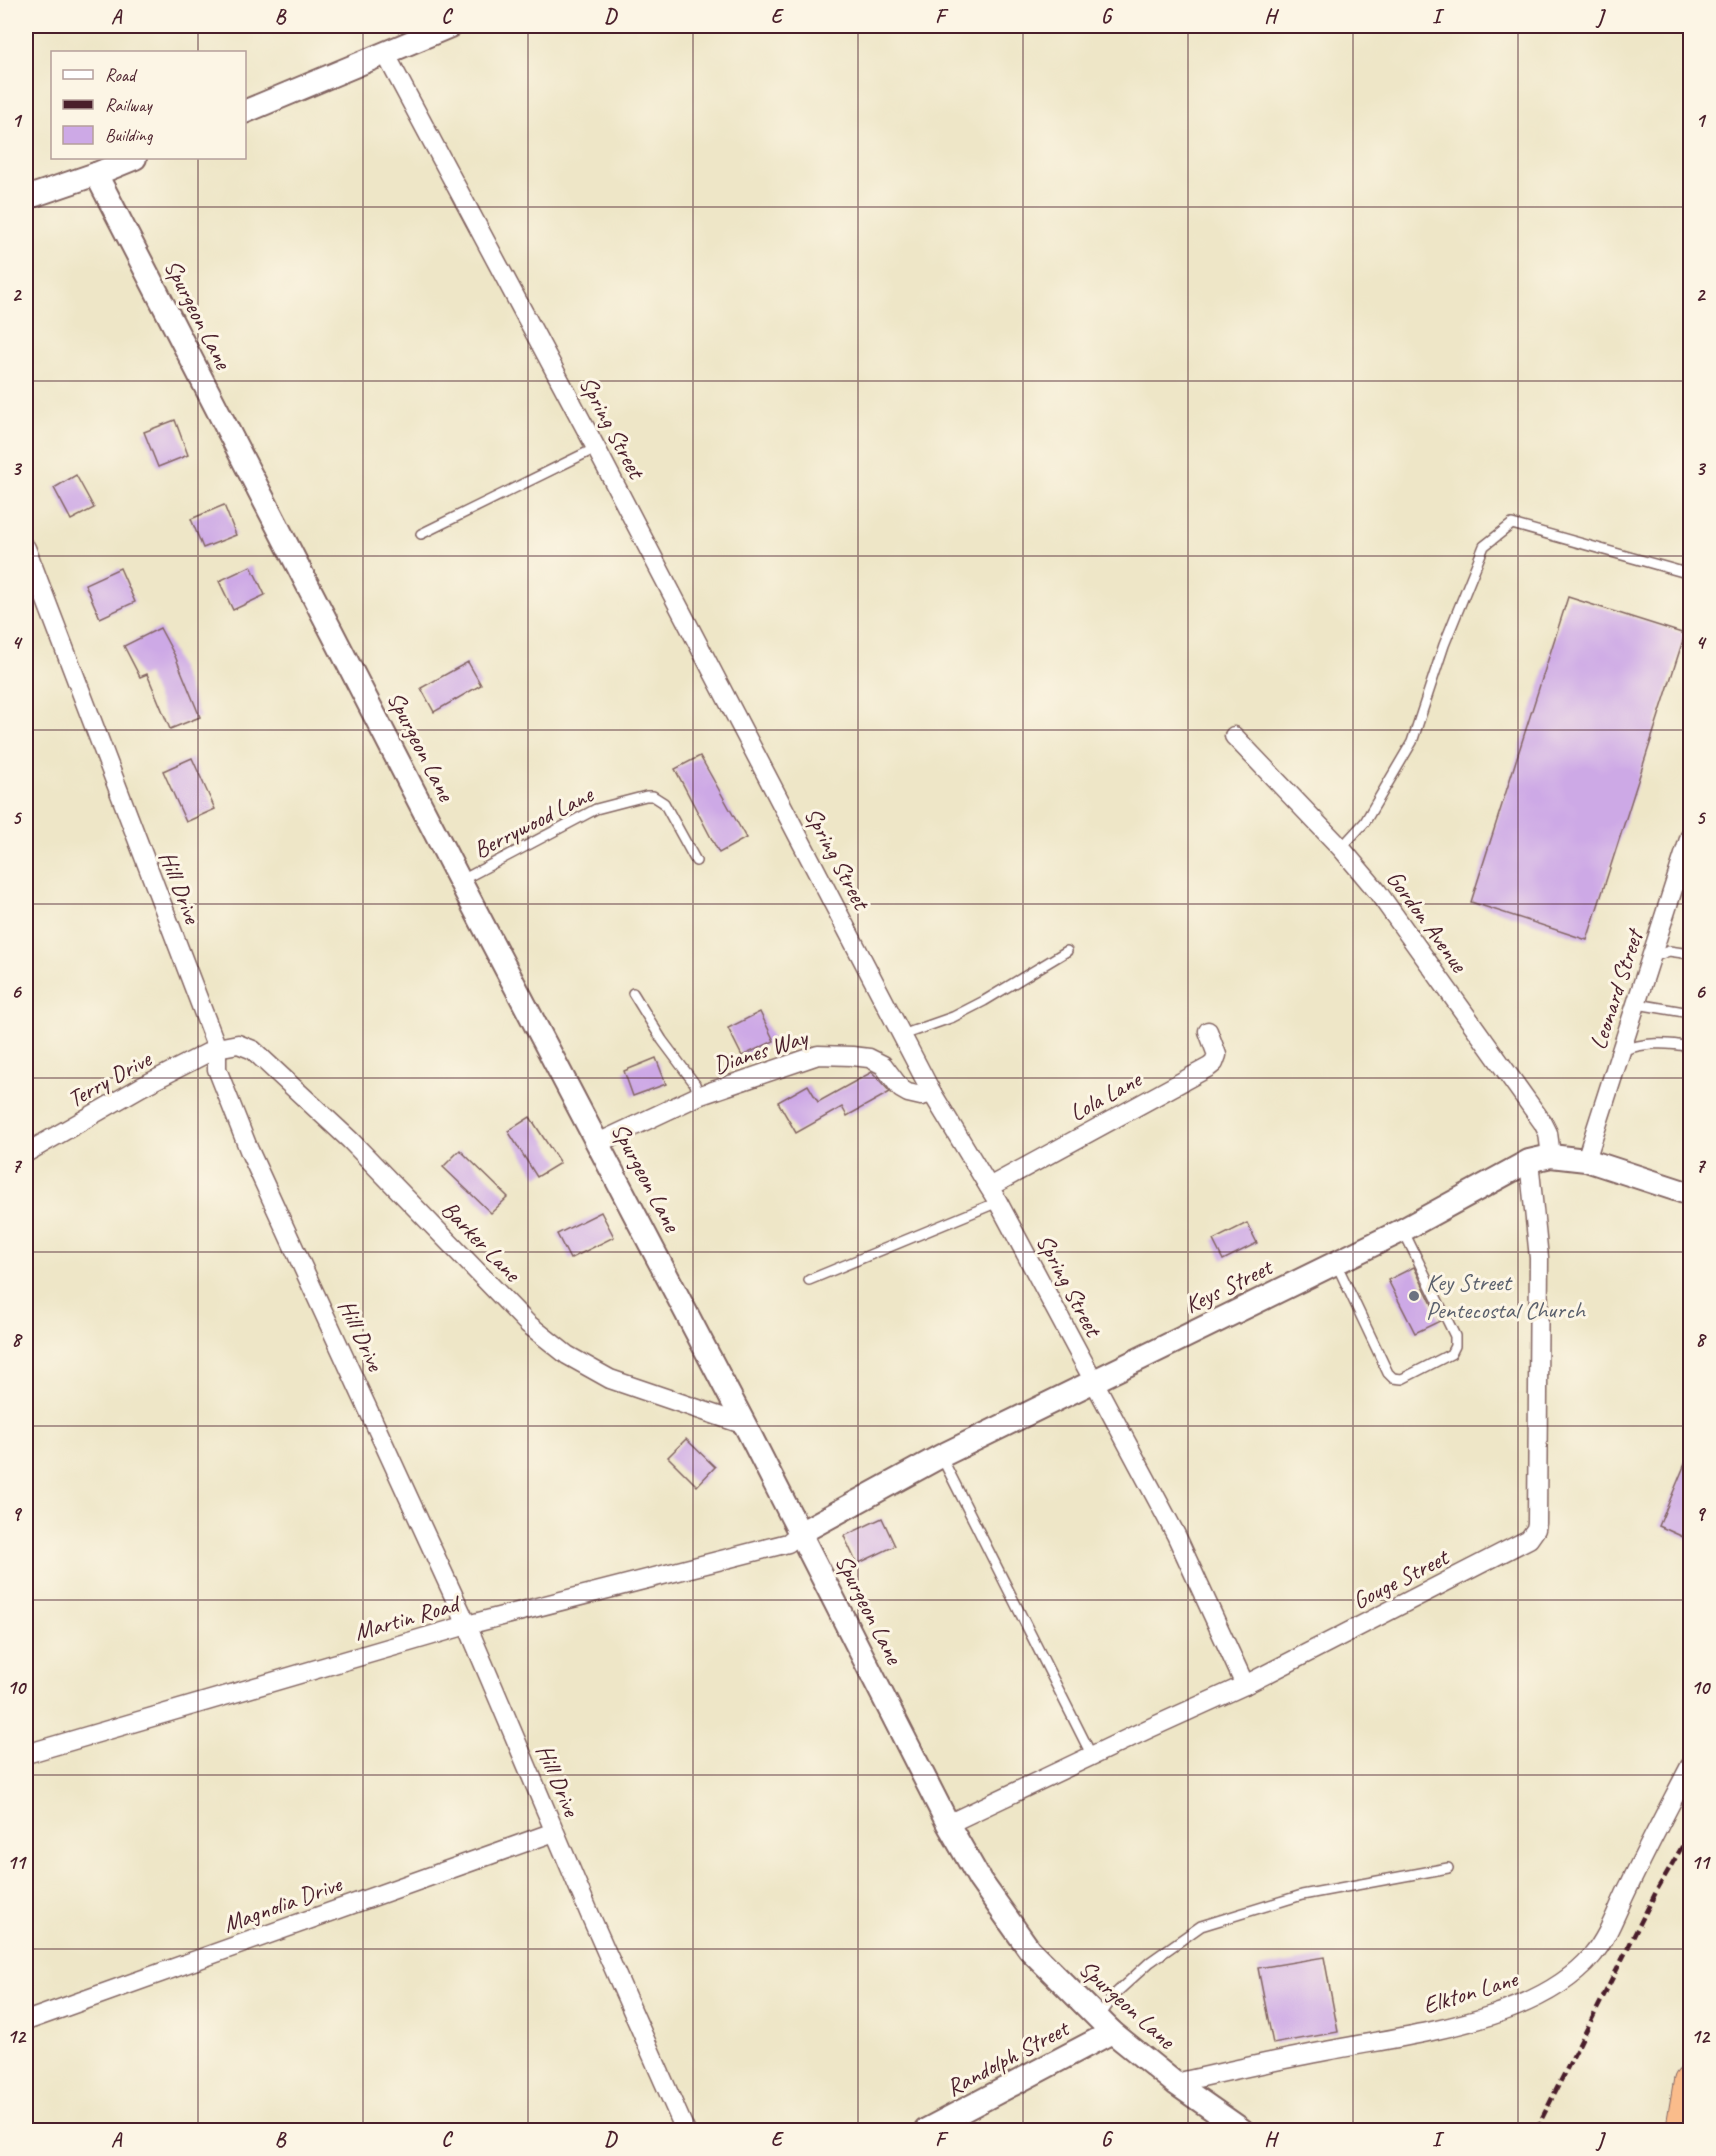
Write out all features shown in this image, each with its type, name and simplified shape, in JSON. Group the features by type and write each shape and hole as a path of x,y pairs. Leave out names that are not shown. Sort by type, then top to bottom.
{"highway":[{"path":"1682,2130 1690,2082"}],"street":[{"path":"246,111 450,26"},
{"name":"Spring Street","path":"385,53 597,448 932,1092 993,1195 1176,1535 1245,1685"},
{"path":"26,198 133,159"},
{"name":"Spurgeon Lane","path":"96,174 460,881 745,1425 948,1824 980,1880 1029,1949 1105,2026 1175,2083 1242,2130"},
{"name":"Hill Drive","path":"26,548 217,1048 217,1069 249,1150 467,1625 554,1832 685,2130"},
{"name":"Gordon Avenue","path":"1234,736 1341,848 1377,891 1537,1114 1548,1134 1540,1158"},
{"name":"Leonard Street","path":"1586,1160 1686,863 1690,836"},
{"name":"Lola Lane","path":"993,1195 1209,1067 1214,1063 1217,1055 1208,1031"},
{"name":"Barker Lane","path":"217,1048 238,1044 254,1050 284,1076 350,1140 528,1324 567,1356 610,1379 745,1425"},
{"name":"Terry Drive","path":"26,1153 141,1087 217,1048"},
{"name":"Dianes Way","path":"598,1143 698,1096 818,1055 869,1058 883,1065 902,1089 908,1093 921,1096 932,1092"},
{"path":"1540,1158 1586,1160 1690,1194"},
{"name":"Keys Street","path":"800,1533 941,1456 1403,1230 1540,1158"},
{"name":"Gouge Street","path":"948,1824 1245,1685 1529,1539 1536,1529 1540,1158"},
{"name":"Martin Road","path":"26,1754 467,1625 788,1543 800,1533"},
{"name":"Elkton Lane","path":"1175,2083 1467,2023 1507,2010 1539,1996 1575,1974 1594,1954 1609,1930 1654,1834 1690,1766"},
{"name":"Magnolia Drive","path":"26,2021 554,1832"},
{"name":"Randolph Street","path":"926,2130 1105,2026"}],"lane":[{"path":"421,534 597,448"},
{"path":"1341,848 1365,822 1412,742 1444,645 1484,546 1512,524 1690,574"},
{"name":"Berrywood Lane","path":"460,881 596,809 646,796 653,796 664,803 696,861"},
{"path":"902,1035 963,1011 1066,951"},
{"path":"1653,957 1669,951 1690,954"},
{"path":"633,993 662,1040 695,1084 698,1096"},
{"path":"1637,1004 1690,1013"},
{"path":"1621,1051 1637,1045 1659,1042 1690,1047"},
{"path":"809,1280 993,1195"},
{"path":"1336,1263 1388,1373 1393,1378 1402,1379 1451,1354 1455,1346 1455,1336 1403,1230"},
{"path":"941,1456 1092,1756"},
{"path":"1105,2026 1116,1993 1150,1962 1201,1926 1302,1894 1448,1868"}],"building":[{"path":"175,420 188,455 158,467 144,432"},
{"path":"76,475 94,508 71,520 54,488"},
{"path":"224,505 236,535 203,548 191,519"},
{"path":"251,566 265,595 233,610 219,581"},
{"path":"120,568 135,602 100,618 85,584"},
{"path":"1568,597 1685,634 1587,940 1471,902"},
{"path":"160,628 175,656 200,717 170,729 147,674 140,677 124,646"},
{"path":"468,662 481,685 434,712 421,688"},
{"path":"700,756 746,838 719,853 675,769"},
{"path":"192,758 215,809 186,822 163,771"},
{"path":"760,1012 774,1041 742,1056 728,1028"},
{"path":"656,1058 666,1084 633,1096 624,1071"},
{"path":"872,1072 890,1092 847,1116 842,1107 796,1133 778,1102 808,1085 818,1102"},
{"path":"530,1117 560,1163 537,1177 508,1131"},
{"path":"460,1150 508,1197 491,1213 443,1167"},
{"path":"601,1212 614,1237 570,1259 557,1234"},
{"path":"1247,1223 1257,1243 1223,1260 1213,1240"},
{"path":"1414,1267 1440,1321 1415,1333 1388,1280"},
{"path":"686,1439 715,1467 697,1486 668,1457"},
{"path":"1690,1452 1690,1540 1659,1526"},
{"path":"882,1518 895,1546 857,1564 844,1536"},
{"path":"1324,1957 1338,2032 1273,2044 1258,1968"}],"railway":[{"path":"1536,2130 1658,1888 1690,1833"}],"place":[{"name":"Key Street Pentecostal Church","path":"1414,1296"}]}
